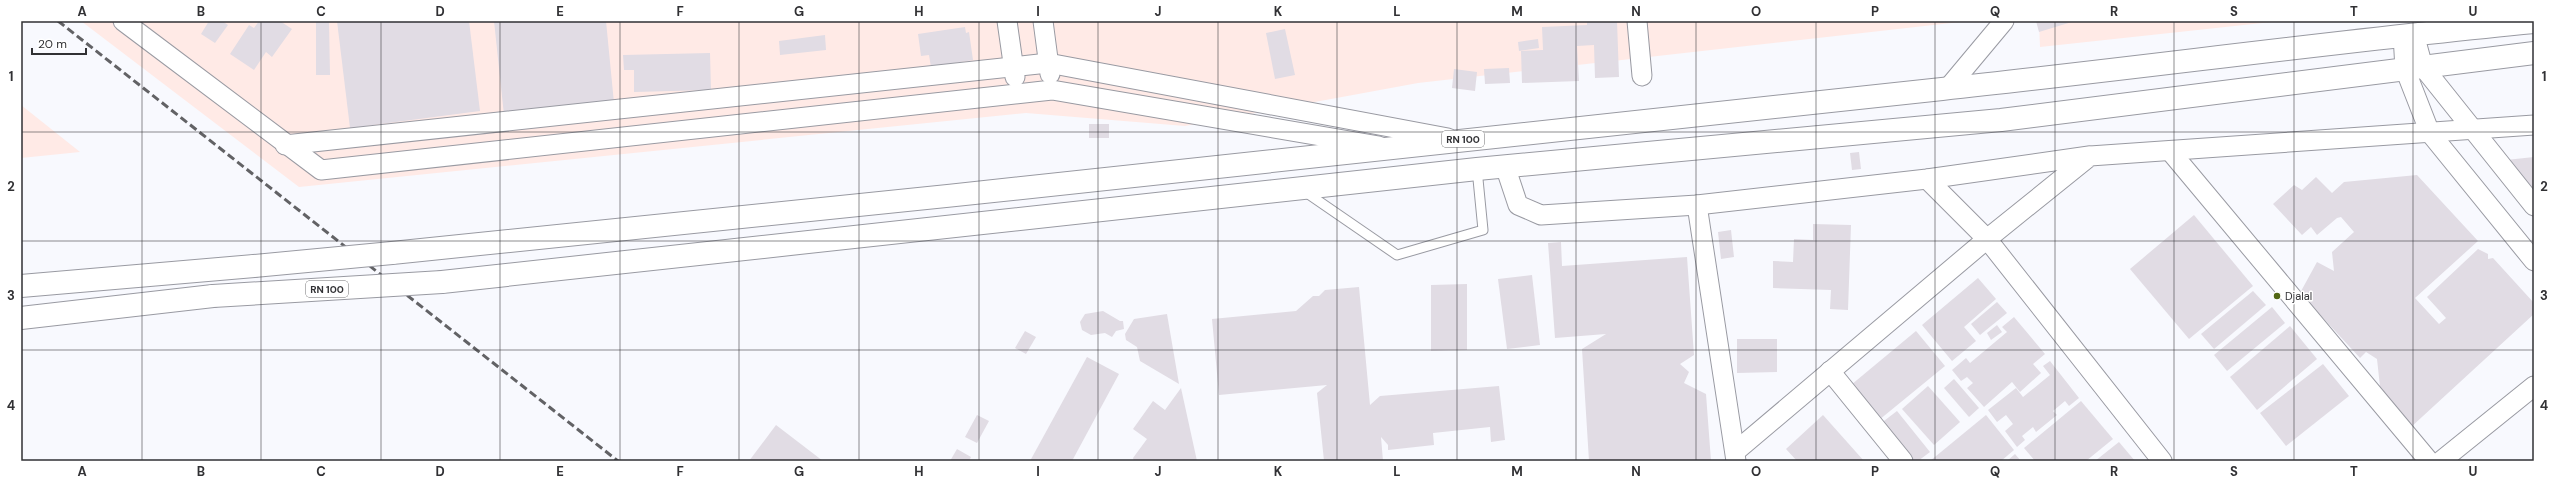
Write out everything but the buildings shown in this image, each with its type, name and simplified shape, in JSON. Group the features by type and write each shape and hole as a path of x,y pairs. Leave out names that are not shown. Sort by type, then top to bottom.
{"highway":[{"name":"RN 100","path":"21,286 254,266 687,223 1948,88 2408,34 2534,22"},
{"name":"RN 100","path":"21,318 213,296 442,282 1477,169 1986,122 2534,54"}],"street":[{"path":"124,21 321,170 1052,90 1387,147"},
{"path":"1008,21 1017,93"},
{"path":"1043,21 1052,90"},
{"path":"1637,21 1642,76"},
{"path":"1948,88 2004,21"},
{"path":"2408,34 2414,68 2430,133 2534,261"},
{"path":"286,145 1048,63 1455,140"},
{"path":"2414,68 2473,130 2534,206"},
{"path":"1506,166 1518,205 1541,215 1697,205 1927,179 2090,156 2534,125"},
{"path":"2170,151 2429,461"},
{"path":"1736,456 1830,371 1987,239 2090,156"},
{"path":"1927,179 1987,239 2162,461"},
{"path":"1697,205 1736,456"},
{"path":"1830,371 1903,461"},
{"path":"2441,461 2534,386"}],"lane":[{"path":"1300,188 1398,255 1483,230 1477,169"}],"shaded area":[{"path":"81,21 1969,21 1418,83 1185,126 1026,113 299,187"},
{"path":"2039,21 2281,21 2040,47"},
{"path":"21,105 80,152 21,158"}],"railway":[{"path":"58,21 618,461"}],"place":[{"name":"Djalal","path":"2277,296"}]}
